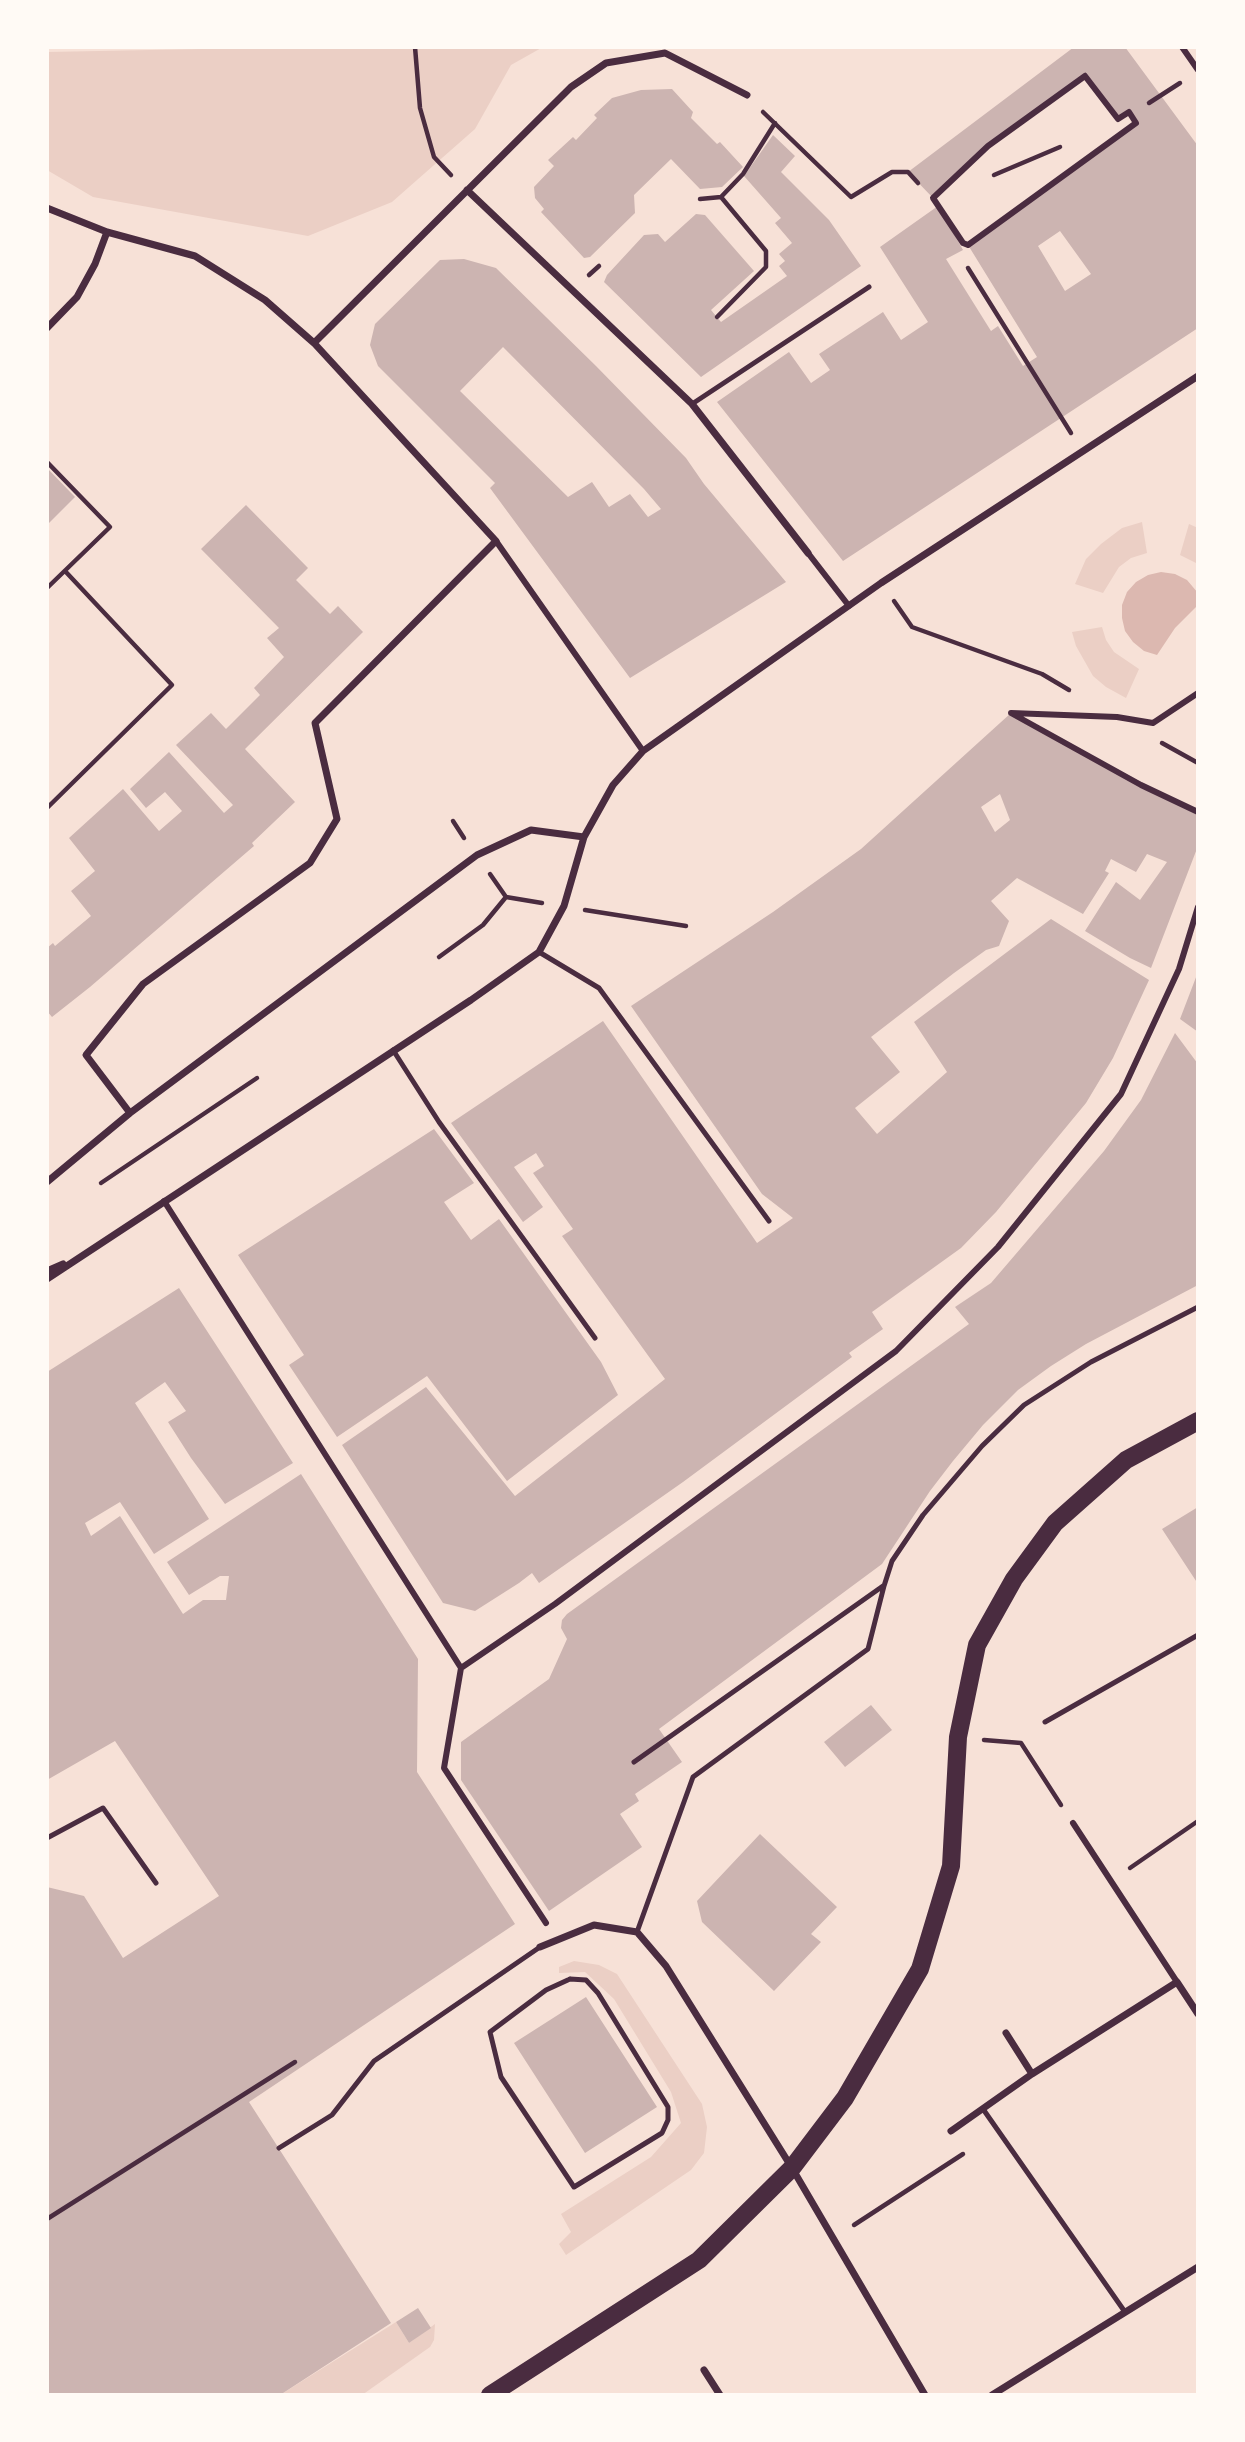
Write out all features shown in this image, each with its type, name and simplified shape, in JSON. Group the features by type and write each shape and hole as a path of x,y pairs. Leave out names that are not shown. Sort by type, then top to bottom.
{"main road":[{"path":"490,2395 699,2260 792,2168 845,2098 920,1969 951,1866 958,1737 977,1645 1014,1579 1055,1523 1126,1460 1198,1421"}],"street":[{"path":"1182,47 1198,70"},
{"path":"314,343 571,87 607,63 665,53 747,96"},
{"path":"1085,76 1118,119 1129,112 1136,123 968,245 962,243 933,198 988,146 1085,76"},
{"path":"467,190 692,404 849,606"},
{"path":"47,208 107,232 195,256 265,300 314,343 496,541 643,751"},
{"path":"47,328 77,298 95,264 107,232"},
{"path":"47,1279 539,952 564,906 584,837 613,785 643,751 881,583 1198,376"},
{"path":"130,1113 86,1055 143,984 310,863 337,819 315,723 496,541"},
{"path":"1198,693 1153,723 1118,717 1011,713 1141,785 1198,812"},
{"path":"47,1182 130,1113 477,855 531,830 584,837"},
{"path":"461,1668 555,1604 896,1351 998,1247 1121,1094 1179,969 1198,907"},
{"path":"164,1201 461,1668 444,1768 545,1923"},
{"path":"47,1271 78,1258"},
{"path":"1073,1823 1198,2014"},
{"path":"540,1947 594,1925 637,1932 666,1966 792,2168 925,2395"},
{"path":"951,2131 1032,2074 1177,1982"},
{"path":"1006,2034 1032,2074"},
{"path":"992,2395 1198,2267"},
{"path":"704,2370 720,2395"}],"lane":[{"path":"692,404 870,288"},
{"path":"539,952 599,988 769,1221"},
{"path":"393,1051 439,1122 595,1338"},
{"path":"637,1932 693,1777 868,1649 892,1561 923,1515 982,1446 1024,1405 1091,1362 1198,1307"},
{"path":"634,1762 884,1586"},
{"path":"1045,1722 1198,1635"},
{"path":"47,1838 103,1808 156,1884"},
{"path":"279,2148 332,2115 374,2061 540,1947"},
{"path":"570,1979 586,1980 598,1993 668,2107 668,2120 662,2133 574,2187 501,2077 490,2032 546,1990 570,1979"},
{"path":"983,2109 1125,2312"}],"path":[{"path":"415,47 420,108 434,157 467,190"},
{"path":"747,96 851,197 892,172 908,172 933,198"},
{"path":"700,199 721,197 743,174 775,123"},
{"path":"717,317 766,267 766,251 721,197"},
{"path":"962,243 967,267 1061,417"},
{"path":"47,462 110,527 47,587"},
{"path":"47,807 172,685 65,571"},
{"path":"881,583 912,626 1042,674 1074,693"},
{"path":"1118,717 1198,763"},
{"path":"439,957 483,925 506,897"},
{"path":"101,1183 257,1078"},
{"path":"958,1737 1021,1743 1073,1823"},
{"path":"1111,1881 1198,1821"},
{"path":"47,2219 295,2062"},
{"path":"832,2239 963,2154 951,2131"}],"shaded area":[{"path":"306,47 543,47 511,65 475,129 392,202 308,236 93,197 47,170 47,52"},
{"path":"1142,522 1147,553 1131,558 1119,567 1103,593 1075,584 1086,559 1101,544 1122,528"},
{"path":"1189,524 1198,528 1198,564 1180,555"},
{"path":"1161,572 1175,574 1187,580 1198,593 1198,605 1175,628 1157,655 1144,651 1125,631 1122,605 1127,592 1136,582"},
{"path":"1102,627 1114,652 1139,669 1126,698 1093,676 1076,646 1072,632"},
{"path":"574,1961 599,1965 617,1974 702,2104 707,2127 704,2153 691,2170 566,2255 559,2244 571,2232 561,2214 651,2157 681,2123 671,2092 614,1999 585,1972 559,1973 559,1967"},
{"path":"396,2322 409,2343 435,2324 434,2340 430,2347 362,2395 280,2395"}],"building":[{"path":"1074,47 1125,47 1198,146 1198,328 843,561 717,402 789,352 811,383 830,370 819,354 883,312 901,340 928,322 880,247 938,206 963,250 946,259 991,331 998,326 1023,366 1037,357 968,245 1136,123 1129,112 1118,119 1085,76 988,146 933,198 908,172","holes":["1060,231 1091,274 1065,291 1038,246"]},
{"path":"672,89 693,112 691,118 717,144 720,142 743,167 722,187 700,189 671,159 634,195 635,213 590,257 584,258 541,212 544,209 535,198 534,187 554,166 548,160 573,137 576,140 597,118 594,115 612,98 641,90"},
{"path":"773,135 795,156 781,172 829,220 861,266 701,377 604,282 607,275 644,235 658,234 665,242 696,214 705,215 754,271 711,310 721,322 787,276 779,266 785,261 779,254 792,243 775,223 781,218 744,176"},
{"path":"464,259 496,268 686,458 704,484 786,582 630,678 490,488 495,483 378,366 370,345 375,324 440,260","holes":["503,347 661,509 648,517 630,494 609,507 592,482 568,497 460,391"]},
{"path":"47,468 75,497 47,525"},
{"path":"246,505 308,568 296,580 330,614 338,606 363,632 245,749 295,802 252,843 254,846 52,1017 47,1011 47,948 53,943 55,946 91,916 71,891 95,871 69,838 123,789 159,831 182,811 165,792 146,808 130,789 169,752 224,813 233,805 176,745 211,713 226,729 260,695 254,688 284,657 267,638 279,628 201,549"},
{"path":"1011,713 1198,812 1198,846 1151,968 1085,931 1116,882 1140,900 1167,862 1147,854 1136,872 1111,859 1105,871 1109,873 1083,914 1017,878 991,901 1009,921 999,946 986,950 871,1037 900,1072 855,1108 877,1134 947,1072 914,1022 1051,919 1149,980 1113,1058 1086,1103 996,1212 961,1248 872,1312 883,1329 849,1353 852,1357 683,1482 539,1583 532,1573 475,1611 443,1603 342,1445 426,1387 515,1496 665,1379 562,1236 573,1229 533,1173 544,1166 536,1153 514,1167 543,1207 523,1222 451,1123 603,1021 757,1243 793,1218 762,1194 631,1006 773,912 861,849","holes":["1000,794 1010,820 995,832 981,807"]},
{"path":"1198,972 1198,1032 1180,1019"},
{"path":"1175,1033 1198,1064 1198,1285 1086,1344 1018,1390 983,1425 953,1461 882,1564 659,1729 682,1762 635,1794 639,1801 620,1814 642,1847 549,1911 461,1780 461,1742 549,1679 567,1639 561,1628 562,1620 567,1614 969,1324 955,1307 991,1283 1104,1151 1141,1100"},
{"path":"434,1129 474,1183 444,1202 471,1240 499,1219 601,1362 618,1395 507,1481 427,1376 337,1437 289,1365 304,1355 238,1255"},
{"path":"179,1288 293,1463 225,1504 168,1422 186,1411 165,1382 135,1403 209,1519 154,1554 120,1502 85,1523 91,1536 120,1516 183,1614 203,1600 226,1600 229,1576 220,1576 189,1595 167,1562 301,1474 418,1659 417,1772 515,1924 249,2102 391,2323 280,2395 47,2395 47,1887 84,1896 123,1958 219,1896 115,1741 47,1780 47,1372"},
{"path":"1198,1507 1198,1584 1162,1529"},
{"path":"871,1705 892,1730 845,1767 824,1742"},
{"path":"760,1834 837,1907 811,1934 821,1942 774,1991 702,1922 697,1901"},
{"path":"586,1997 657,2107 585,2153 514,2043"},
{"path":"418,2308 431,2328 409,2343 396,2322"}]}
